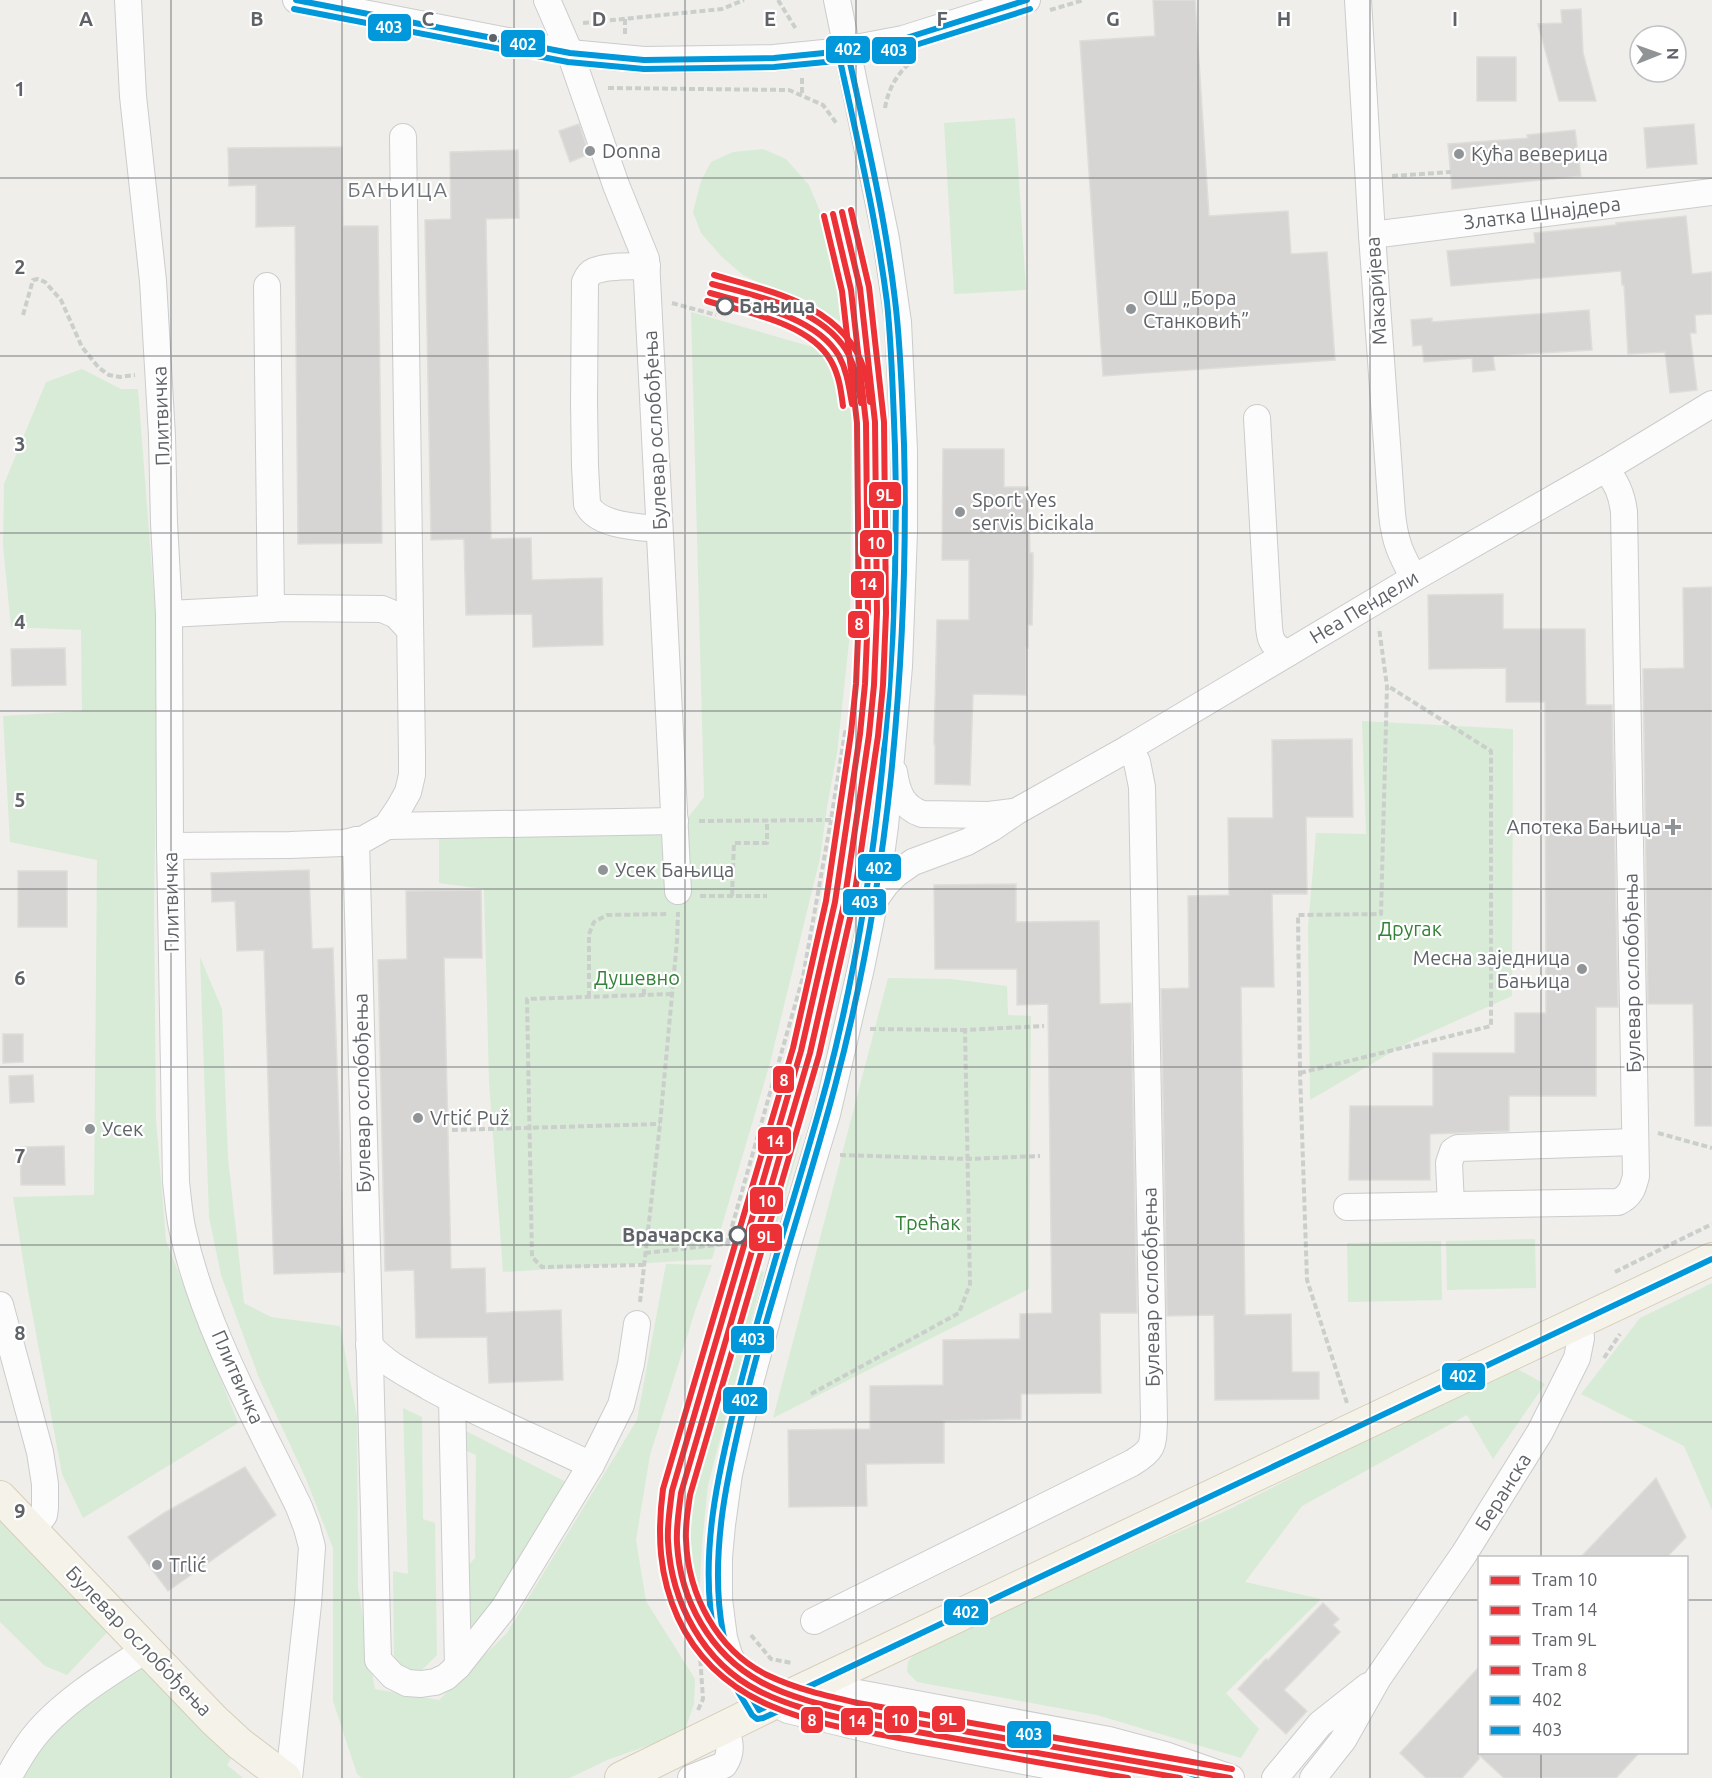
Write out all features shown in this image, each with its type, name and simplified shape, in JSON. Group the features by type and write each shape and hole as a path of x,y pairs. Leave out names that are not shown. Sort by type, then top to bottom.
{"main road":[{"path":"621,1778 710,1723 766,1707 1712,1259"},
{"name":"Булевар ослобођења","path":"0,1497 240,1744 287,1778"}],"street":[{"name":"Плитвичка","path":"128,0 133,96 153,281 169,614 170,846 176,1171 182,1231 199,1288 228,1359 298,1507 312,1547 308,1604 287,1778"},
{"path":"296,0 395,10 570,53 625,60 774,58 812,54 903,39 1020,5"},
{"name":"Булевар ослобођења","path":"547,0 570,53 616,185 646,259 678,901"},
{"path":"837,0 886,239 898,322 904,450 904,532 899,666 875,898 852,1011 827,1114 784,1257 751,1379 729,1474 719,1557 719,1599 723,1638 729,1654 766,1707 788,1710 909,1739 1113,1778"},
{"name":"Макаријева","path":"1358,0 1394,537 1400,554 1414,578"},
{"path":"170,846 301,845 344,843 364,839 387,826 408,792 412,775 403,137"},
{"name":"Златка Шнајдера","path":"1372,235 1712,192"},
{"path":"647,266 594,271 587,276 585,282 585,466 588,504 597,517 631,526 659,530"},
{"path":"267,286 271,609"},
{"name":"Неа Пендели","path":"875,898 896,874 913,862 967,842 1006,820 1017,811 1129,748 1375,600 1605,469 1712,404"},
{"path":"1257,418 1271,640 1277,649 1288,653"},
{"name":"Булевар ослобођења","path":"1347,1207 1618,1202 1626,1198 1633,1190 1636,1176 1624,512 1623,500 1615,480 1605,469"},
{"path":"169,614 286,608 382,609 396,615 409,628"},
{"name":"Булевар ослобођења","path":"814,1621 1132,1463 1152,1447 1154,1407 1142,787 1137,762 1129,748"},
{"name":"Неа Пендели","path":"892,749 897,788 907,806 914,811 922,814 961,815 1005,814 1017,811"},
{"path":"387,826 675,821"},
{"name":"Булевар ослобођења","path":"356,840 378,1660 393,1676 407,1683 421,1684 435,1682 446,1677 458,1666 504,1608 591,1465 621,1405 631,1364 637,1324"},
{"path":"1451,1205 1449,1163 1453,1151 1458,1148 1635,1134"},
{"path":"0,1305 40,1452 45,1484 44,1515 33,1529"},
{"name":"Беранска","path":"1313,1778 1343,1740 1378,1678 1464,1554 1540,1432 1577,1358 1581,1338 1579,1323"},
{"path":"369,1345 394,1367 452,1399 591,1465"},
{"path":"452,1399 458,1666"},
{"path":"8,1778 33,1738 52,1717 88,1689 147,1649"},
{"name":"Беранска","path":"1275,1778 1320,1724 1378,1678"},
{"path":"815,1684 1108,1740 1165,1755 1231,1778"},
{"path":"692,1778 726,1771 731,1748 710,1723"}],"path":[{"path":"579,23 722,9 744,0"},
{"path":"778,0 796,29"},
{"path":"1020,5 1084,0"},
{"path":"885,113 892,85 902,70 918,56"},
{"path":"802,78 802,96"},
{"path":"603,92 609,88 789,90 823,105 840,128"},
{"path":"1369,178 1451,172"},
{"path":"23,315 33,280 38,279 45,282 61,300 82,347 99,368 109,375 120,377 159,371"},
{"path":"648,296 716,315"},
{"path":"1347,1403 1307,1280 1300,1073 1298,915 1381,914 1387,686 1375,600"},
{"path":"1300,1073 1491,1026 1491,752 1387,686"},
{"path":"645,1253 727,1244 804,977 845,732 892,749"},
{"path":"732,896 734,843 767,843 767,820"},
{"path":"675,821 831,820"},
{"path":"589,997 590,934 594,922 607,915 678,901 732,896 767,896"},
{"path":"637,1324 660,1124 678,901"},
{"path":"644,979 644,995"},
{"path":"644,1265 542,1267 532,1257 527,999 672,994"},
{"path":"862,1028 965,1030 1044,1026"},
{"path":"811,1394 959,1313 970,1284 965,1030"},
{"path":"452,1130 660,1124"},
{"path":"1635,1134 1712,1148"},
{"path":"832,1154 968,1159 1040,1156"},
{"path":"751,1160 758,1161"},
{"path":"1618,1270 1712,1224"},
{"path":"700,1655 703,1699 710,1723"}],"green space":[{"path":"1015,118 1026,290 954,294 944,123"},
{"path":"763,149 786,159 809,185 827,228 855,339 840,321 807,303 743,275 722,257 701,233 693,212 701,181 711,162 733,152"},
{"name":"Душевно","path":"691,312 837,354 852,383 850,633 837,753 820,858 770,1063 712,1259 503,1272 489,1082 484,889 439,883 439,832 680,828 704,797"},
{"path":"82,369 121,389 138,389 158,649 154,907 156,1119 166,1241 238,1423 83,1518 62,1474 13,1197 94,1195 97,860 10,842 3,716 82,711 81,630 11,627 3,545 4,484 46,382"},
{"name":"Другак","path":"1362,721 1513,729 1512,996 1409,1042 1310,1100 1308,927 1316,833 1366,834"},
{"path":"200,957 222,1009 228,1158 244,1303 271,1317 340,1326 357,1417 358,1588 375,1689 439,1700 507,1633 637,1420 666,1264 712,1265 696,1308 650,1455 636,1540 646,1601 695,1679 694,1704 686,1727 661,1741 607,1760 570,1778 362,1778 357,1774 333,1701 333,1548 306,1479 259,1378 221,1275 209,1217"},
{"name":"Трећак","path":"888,978 951,979 1007,986 1008,1015 1031,1016 1029,1289 773,1418"},
{"path":"795,1133 802,1135 772,1244 767,1242"},
{"path":"1535,1239 1536,1288 1447,1290 1446,1241"},
{"path":"1441,1241 1442,1300 1348,1302 1347,1243"},
{"path":"758,1270 764,1272 708,1485 699,1598 688,1563 688,1527 695,1491"},
{"path":"1712,1283 1712,1510 1684,1446 1581,1394 1640,1318"},
{"path":"1512,1366 1545,1384 1493,1459 1467,1415 1302,1506 1245,1582 1321,1599 1226,1693 1259,1729 1241,1758 1097,1715 917,1682 907,1672 908,1662 919,1648 1230,1509"},
{"path":"403,1408 422,1417 423,1519 435,1523 437,1655 413,1675 401,1671 394,1658 393,1571 408,1574"},
{"path":"460,1428 568,1483 463,1650 460,1574 475,1558 476,1455 460,1448"},
{"path":"0,1514 113,1626 67,1675 45,1666 0,1622"},
{"path":"147,1649 240,1744 227,1765 243,1778 8,1778 16,1763"}],"building":[{"path":"1153,0 1195,0 1209,216 1288,211 1291,254 1327,252 1335,360 1103,376 1080,41 1155,36"},
{"path":"1581,9 1583,53 1596,101 1559,101 1538,24 1562,23 1561,10"},
{"path":"1477,57 1516,57 1516,101 1477,101"},
{"path":"579,124 589,154 570,162 559,131"},
{"path":"1694,124 1697,164 1647,168 1644,128"},
{"path":"1575,130 1581,176 1452,189 1448,144 1528,138 1527,135"},
{"path":"342,147 343,226 378,226 382,543 298,544 295,226 256,227 256,185 229,186 228,148"},
{"path":"518,150 519,218 486,219 491,539 531,538 532,580 602,578 603,645 533,647 532,614 466,615 464,539 431,540 425,220 451,219 450,152"},
{"path":"1686,216 1692,274 1712,272 1712,314 1695,315 1696,333 1690,333 1697,390 1670,393 1665,352 1628,354 1624,285 1622,285 1621,271 1451,286 1447,251 1535,243 1534,233"},
{"path":"1589,310 1592,350 1493,356 1495,370 1473,372 1472,358 1424,362 1422,345 1413,346 1411,320 1432,318 1432,322"},
{"path":"943,449 1004,449 1004,487 1028,487 1033,577 1032,625 1028,625 1028,648 1026,648 1026,695 973,694 970,785 935,784 937,620 969,620 969,560 942,560"},
{"path":"1712,587 1712,1126 1695,1126 1693,1004 1648,1004 1643,669 1684,668 1683,588"},
{"path":"1503,594 1503,629 1585,629 1586,705 1612,705 1618,1007 1596,1007 1596,1096 1509,1096 1509,1131 1430,1134 1430,1180 1349,1180 1350,1106 1433,1106 1433,1053 1515,1053 1515,1013 1546,1013 1545,702 1506,702 1506,668 1429,669 1428,595"},
{"path":"65,648 66,685 12,686 11,649"},
{"path":"1352,739 1353,817 1306,817 1307,894 1272,894 1274,987 1241,987 1245,1315 1291,1314 1292,1372 1319,1372 1319,1399 1215,1400 1214,1315 1167,1316 1161,989 1189,988 1188,896 1229,895 1228,818 1273,818 1272,740"},
{"path":"309,870 312,949 333,948 344,1272 274,1274 264,950 237,951 235,901 212,902 211,873"},
{"path":"18,871 67,871 67,927 18,927"},
{"path":"1016,884 1016,922 1099,921 1100,1004 1131,1003 1137,1313 1100,1313 1101,1393 1021,1394 1021,1419 944,1421 944,1463 866,1464 867,1506 789,1507 788,1430 870,1429 870,1386 943,1385 943,1340 1020,1339 1020,1314 1052,1313 1048,1004 1017,1005 1017,969 935,969 934,885"},
{"path":"481,890 482,958 444,958 451,1269 485,1268 486,1313 561,1310 563,1380 489,1383 487,1337 416,1338 414,1270 385,1271 378,960 407,959 406,891"},
{"path":"3,1034 23,1034 23,1062 3,1063"},
{"path":"33,1075 34,1102 10,1103 9,1076"},
{"path":"64,1146 65,1185 21,1185 20,1147"},
{"path":"245,1467 276,1515 168,1591 128,1537 164,1513"},
{"path":"1656,1478 1686,1537 1668,1556 1582,1556"},
{"path":"1323,1603 1339,1619 1333,1625 1340,1632 1284,1690 1307,1711 1286,1734 1238,1689"},
{"path":"1478,1668 1478,1754 1638,1754 1616,1778 1504,1778 1479,1755 1479,1759 1462,1778 1426,1778 1400,1753"}],"tram line":[{"name":"9L","path":"851,210 869,287 884,422 886,613 878,736 853,905 819,1055 690,1495 686,1534 692,1581 708,1619 734,1651 767,1675 789,1684 858,1703 1232,1769"},
{"name":"10","path":"842,212 860,288 875,422 877,613 869,735 844,904 810,1053 681,1493 677,1543 684,1585 701,1623 727,1656 761,1682 795,1697 856,1712 1230,1778"},
{"name":"14","path":"833,214 851,290 866,423 868,613 860,734 835,902 801,1051 672,1491 668,1529 670,1564 683,1608 706,1647 739,1679 770,1696 806,1709 855,1721 1180,1778"},
{"name":"8","path":"824,216 842,291 857,423 859,613 851,733 826,901 793,1048 663,1489 660,1523 663,1571 678,1618 698,1651 722,1676 750,1696 815,1721 851,1729 1128,1778"},
{"name":"9L","path":"714,275 781,295 823,316 840,330 854,347 865,373 870,402"},
{"name":"10","path":"712,284 786,306 820,324 835,336 846,350 856,376 861,403"},
{"name":"14","path":"710,293 762,307 799,321 815,331 839,356 846,373 852,404"},
{"name":"8","path":"707,301 775,321 808,337 821,348 834,366 843,406"}],"transit line":[{"name":"402","path":"296,0 570,53 644,60 774,58 834,52 903,39 1027,0"},
{"name":"403","path":"294,9 568,62 644,69 774,67 836,61 906,48 1030,9"},
{"name":"402","path":"847,49 880,205 891,268 899,336 905,486 901,652 887,815 862,971 835,1086 748,1389 723,1510 718,1572 723,1633 733,1663 759,1710 1712,1259"},
{"name":"403","path":"838,51 871,207 889,320 896,530 889,697 872,856 845,1007 827,1082 748,1355 717,1484 709,1578 710,1608 715,1639 721,1659 752,1715 757,1719 816,1694 1107,1749 1204,1778"}],"place":[{"name":"Donna","path":"590,151"},
{"name":"Кућа веверица","path":"1459,154"},
{"name":"Бањица","path":"725,306"},
{"name":"ОШ „Бора Станковић”","path":"1131,309"},
{"name":"Sport Yes servis bicikala","path":"960,512"},
{"name":"Апотека Бањица","path":"1673,827"},
{"name":"Усек Бањица","path":"603,870"},
{"name":"Месна заједница Бањица","path":"1582,969"},
{"name":"Vrtić Puž","path":"418,1118"},
{"name":"Усек","path":"90,1129"},
{"name":"Врачарска","path":"738,1235"},
{"name":"Trlić","path":"157,1565"}],"district":[{"name":"БАЊИЦА","path":"398,190"}]}
